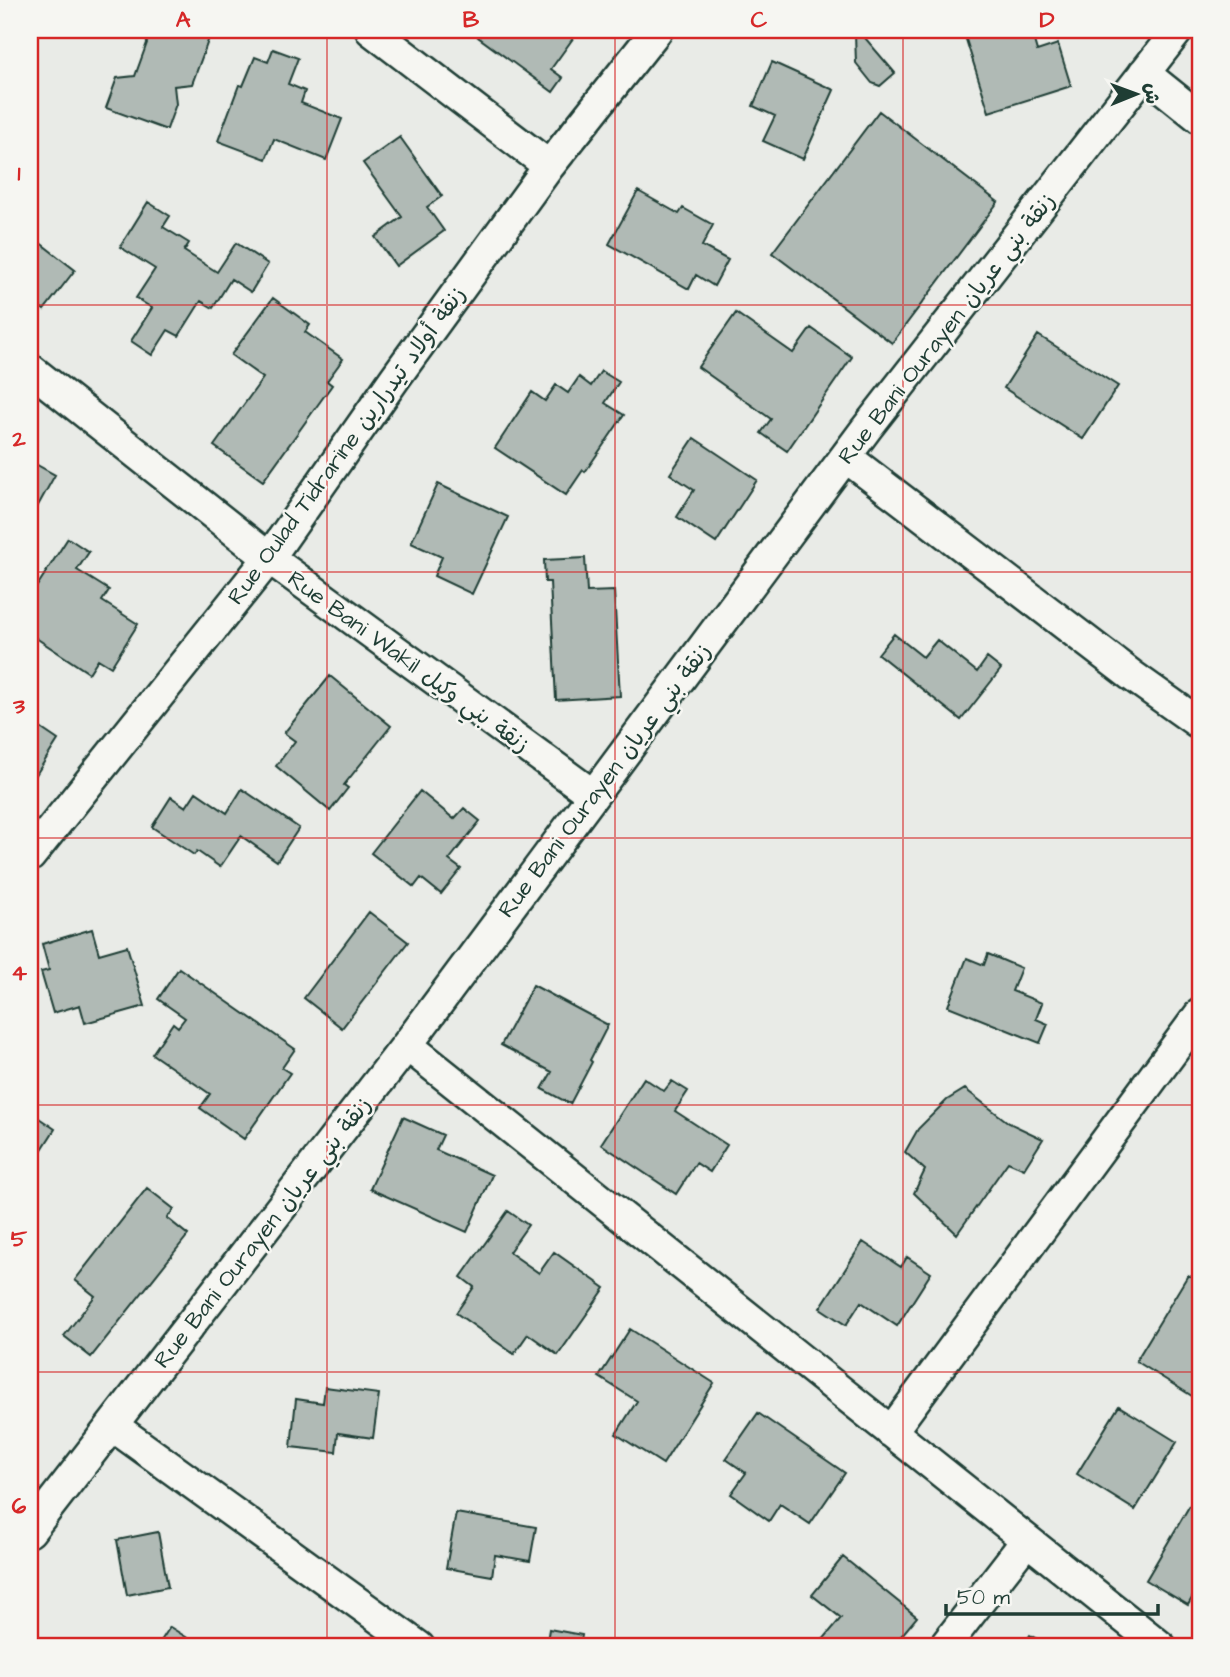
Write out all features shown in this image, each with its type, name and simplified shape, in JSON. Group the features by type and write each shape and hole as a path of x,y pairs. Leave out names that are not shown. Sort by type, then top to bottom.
{"street":[{"path":"371,30 550,166"},
{"name":"Rue Oulad Tidrarine زنقة أولاد تيدرارين","path":"30,856 269,558 395,378 550,166 657,30"},
{"name":"Rue Bani Ourayen زنقة بني عريان","path":"30,1531 407,1045 845,457 1144,73 1167,34"},
{"path":"1144,73 1200,118"},
{"name":"Rue Bani Wakil زنقة بني وكيل","path":"30,369 269,558 593,795"},
{"path":"845,457 1131,675 1200,724"},
{"path":"891,1432 1200,1014"},
{"path":"407,1045 1161,1647"},
{"path":"113,1426 419,1647"},
{"path":"944,1647 1027,1540"}],"building":[{"path":"145,30 212,30 192,84 174,86 176,104 167,129 106,108 117,78 135,76 147,43"},
{"path":"484,30 579,30 551,69 563,78 553,92 478,37"},
{"path":"842,30 875,30 865,38 895,73 880,86 872,83 856,63 855,34"},
{"path":"963,30 1016,30 1017,33 1031,30 1037,51 1058,44 1071,86 989,112"},
{"path":"273,49 298,58 288,84 305,91 301,103 342,119 326,160 274,139 266,159 218,141 239,85 243,86 255,57 268,62"},
{"path":"772,62 834,90 803,159 763,141 775,116 753,106"},
{"path":"879,111 998,202 892,343 772,253"},
{"path":"400,137 442,196 427,207 444,231 396,266 375,237 402,217 363,163"},
{"path":"638,191 679,214 683,208 713,225 702,246 728,260 714,286 696,275 689,289 609,244"},
{"path":"148,202 170,216 163,227 189,243 184,251 217,272 236,243 268,264 251,292 231,279 213,308 201,301 179,336 168,330 152,355 131,341 152,308 136,298 155,269 120,247"},
{"path":"30,235 75,270 44,310 30,299"},
{"path":"273,298 310,325 305,332 343,359 327,381 332,385 263,481 214,446 263,378 231,355"},
{"path":"736,313 793,353 811,328 852,357 787,451 761,433 771,419 698,367"},
{"path":"1038,335 1118,386 1083,439 1004,388"},
{"path":"601,371 619,382 605,403 624,415 566,495 495,448 532,392 545,401 556,385 568,393 579,377 591,386"},
{"path":"694,438 757,480 716,543 677,517 694,490 670,474"},
{"path":"30,461 55,475 30,520"},
{"path":"438,484 508,517 472,594 434,576 442,557 411,543"},
{"path":"68,538 89,552 77,570 109,590 102,601 138,624 111,667 98,659 89,673 30,634 30,597"},
{"path":"585,558 587,592 614,591 620,696 556,700 550,582 545,582 544,560"},
{"path":"894,634 923,657 937,640 977,672 987,658 1001,669 961,720 878,654"},
{"path":"330,676 391,726 344,785 348,788 330,811 276,766 295,741 284,733"},
{"path":"30,721 58,740 32,781 30,780"},
{"path":"242,789 299,828 277,861 241,836 220,867 197,851 194,855 152,827 171,797 186,807 196,792 227,813"},
{"path":"420,791 454,819 464,808 480,821 449,860 461,869 441,894 421,878 414,887 371,853"},
{"path":"369,912 408,942 342,1028 304,998"},
{"path":"92,929 99,954 127,946 145,1006 85,1023 80,1005 53,1013 41,972 49,970 42,944"},
{"path":"988,954 1021,968 1012,991 1042,1003 1036,1019 1048,1024 1040,1043 948,1006 967,958 984,965"},
{"path":"179,968 295,1049 282,1068 290,1073 244,1139 200,1108 210,1094 152,1054 173,1023 178,1027 185,1018 158,999"},
{"path":"533,985 608,1025 570,1104 542,1089 552,1072 501,1045"},
{"path":"644,1078 664,1091 672,1081 688,1091 675,1111 727,1145 710,1172 696,1163 676,1194 601,1144"},
{"path":"965,1089 1009,1123 1043,1139 1024,1169 1008,1162 957,1234 914,1193 925,1170 905,1152 918,1129 947,1100"},
{"path":"30,1112 55,1129 30,1168"},
{"path":"403,1117 443,1135 436,1150 492,1175 467,1232 370,1189"},
{"path":"147,1188 174,1209 167,1218 188,1235 91,1357 64,1336 95,1296 75,1280"},
{"path":"508,1211 528,1225 509,1252 539,1273 554,1252 605,1288 558,1355 528,1334 514,1354 456,1313 474,1287 461,1277"},
{"path":"863,1242 901,1267 907,1257 931,1273 897,1326 861,1302 846,1325 820,1308"},
{"path":"1188,1275 1200,1282 1200,1401 1136,1361"},
{"path":"630,1329 714,1383 663,1464 616,1434 637,1401 599,1377"},
{"path":"325,1387 379,1394 373,1438 338,1433 336,1452 291,1447 296,1399 323,1403"},
{"path":"1119,1406 1177,1442 1135,1510 1077,1474"},
{"path":"758,1413 845,1473 810,1524 780,1504 769,1521 731,1494 746,1473 726,1459"},
{"path":"1190,1505 1200,1511 1200,1587 1188,1605 1146,1580"},
{"path":"456,1513 536,1527 530,1561 495,1555 492,1576 446,1568"},
{"path":"158,1532 168,1587 127,1595 117,1540"},
{"path":"843,1557 917,1617 892,1647 817,1647 841,1618 812,1595"},
{"path":"170,1627 202,1647 157,1647"},
{"path":"549,1629 582,1635 580,1647 546,1647"},
{"path":"1030,1635 1051,1647 1023,1647"},
{"path":"597,1642 663,1643 663,1647 597,1647"}]}
